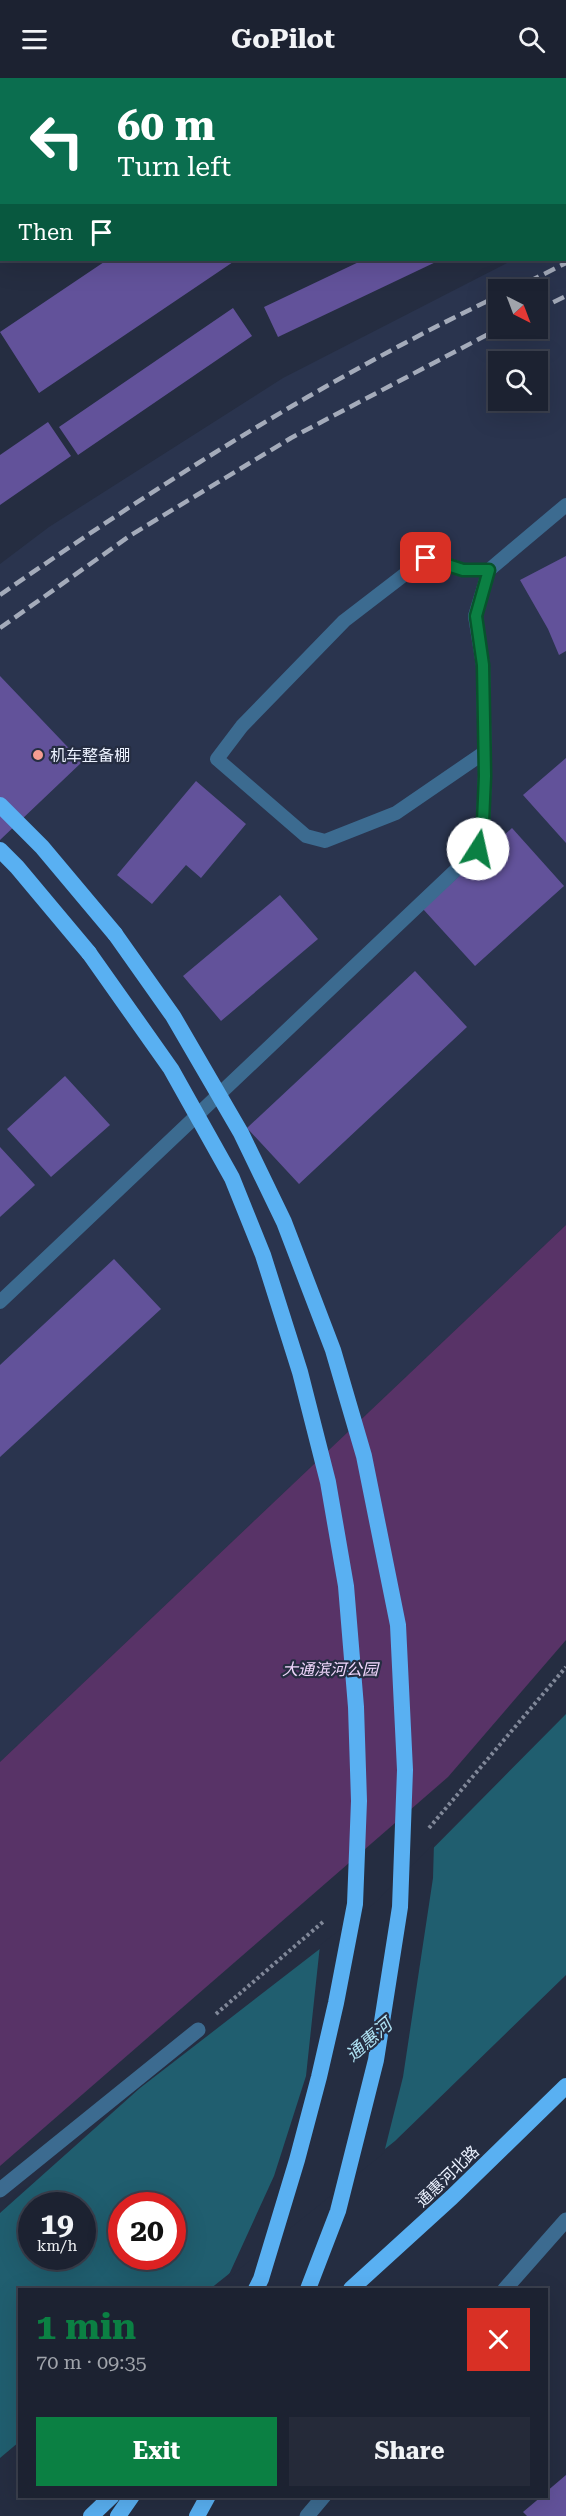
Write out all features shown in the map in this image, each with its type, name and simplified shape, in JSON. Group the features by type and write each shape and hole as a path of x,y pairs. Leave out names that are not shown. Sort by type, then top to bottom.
{"highway":[{"path":"0,805 42,847 115,934 173,1016 241,1133 284,1222 329,1340 364,1456 398,1625 405,1770 400,1907 376,2060 338,2211 308,2288"},
{"path":"0,850 89,953 171,1069 232,1178 263,1256 300,1372 328,1482 346,1586 356,1707 359,1801 355,1904 319,2077 297,2160 256,2288"},
{"name":"通惠河北路","path":"352,2288 452,2197 566,2086"},
{"path":"91,2516 110,2498"},
{"path":"118,2516 131,2498"},
{"path":"197,2516 207,2498"}],"street":[{"path":"0,2190 198,2030"},
{"path":"506,2288 566,2220"},
{"path":"307,2516 322,2498"}],"lane":[{"path":"0,1302 478,849 483,822 484,752 483,665 476,616 489,570 566,506"},
{"path":"484,752 396,813 325,841 306,836 217,759 242,726 344,621 426,558 463,570 489,570"}],"shaded area":[{"path":"511,261 566,261 566,1225 0,1762 0,564 49,527 283,378"}],"green space":[{"name":"大通滨河公园","path":"566,1225 566,1640 448,1777 0,2166 0,1762"}],"water":[{"name":"通惠河","path":"566,1714 566,1975 395,2141 211,2288 18,2288 18,2443 0,2458 0,2213 18,2197 18,2270 96,2270 96,2192 24,2192 140,2088 378,1904"}],"pier":[{"path":"434,1843 433,1878 403,2077 384,2153 227,2279 274,2176 306,2076 320,1945 376,1902"}],"building":[{"path":"106,261 235,261 39,393 0,332"},
{"path":"361,261 438,261 278,337 264,307"},
{"path":"233,308 252,336 78,455 59,427"},
{"path":"48,422 71,456 0,505 0,455"},
{"path":"566,556 566,651 559,655 548,629 520,580"},
{"name":"机车整备棚","path":"0,676 82,762 0,840"},
{"path":"566,758 566,843 523,795"},
{"path":"196,781 246,824 201,878 186,865 152,904 117,875"},
{"path":"512,828 564,886 475,966 423,909"},
{"path":"280,895 318,939 221,1021 183,976"},
{"path":"415,971 467,1027 299,1184 247,1128"},
{"path":"65,1076 110,1125 51,1177 7,1129"},
{"path":"0,1147 35,1185 0,1217"},
{"path":"114,1259 161,1309 0,1457 0,1365"},
{"path":"566,2475 566,2516 527,2516 523,2512 540,2498 548,2498 548,2490"}],"railway":[{"path":"534,279 566,263"},
{"path":"548,305 566,296"},
{"path":"0,595 120,513 243,435 305,398 433,328 488,301"},
{"path":"0,628 131,535 291,438 488,334"}],"place":[{"name":"机车整备棚","path":"38,755"}],"route":[{"path":"426,558 463,570 489,570 476,616 483,665 485,776 483,822 478,849"}]}
